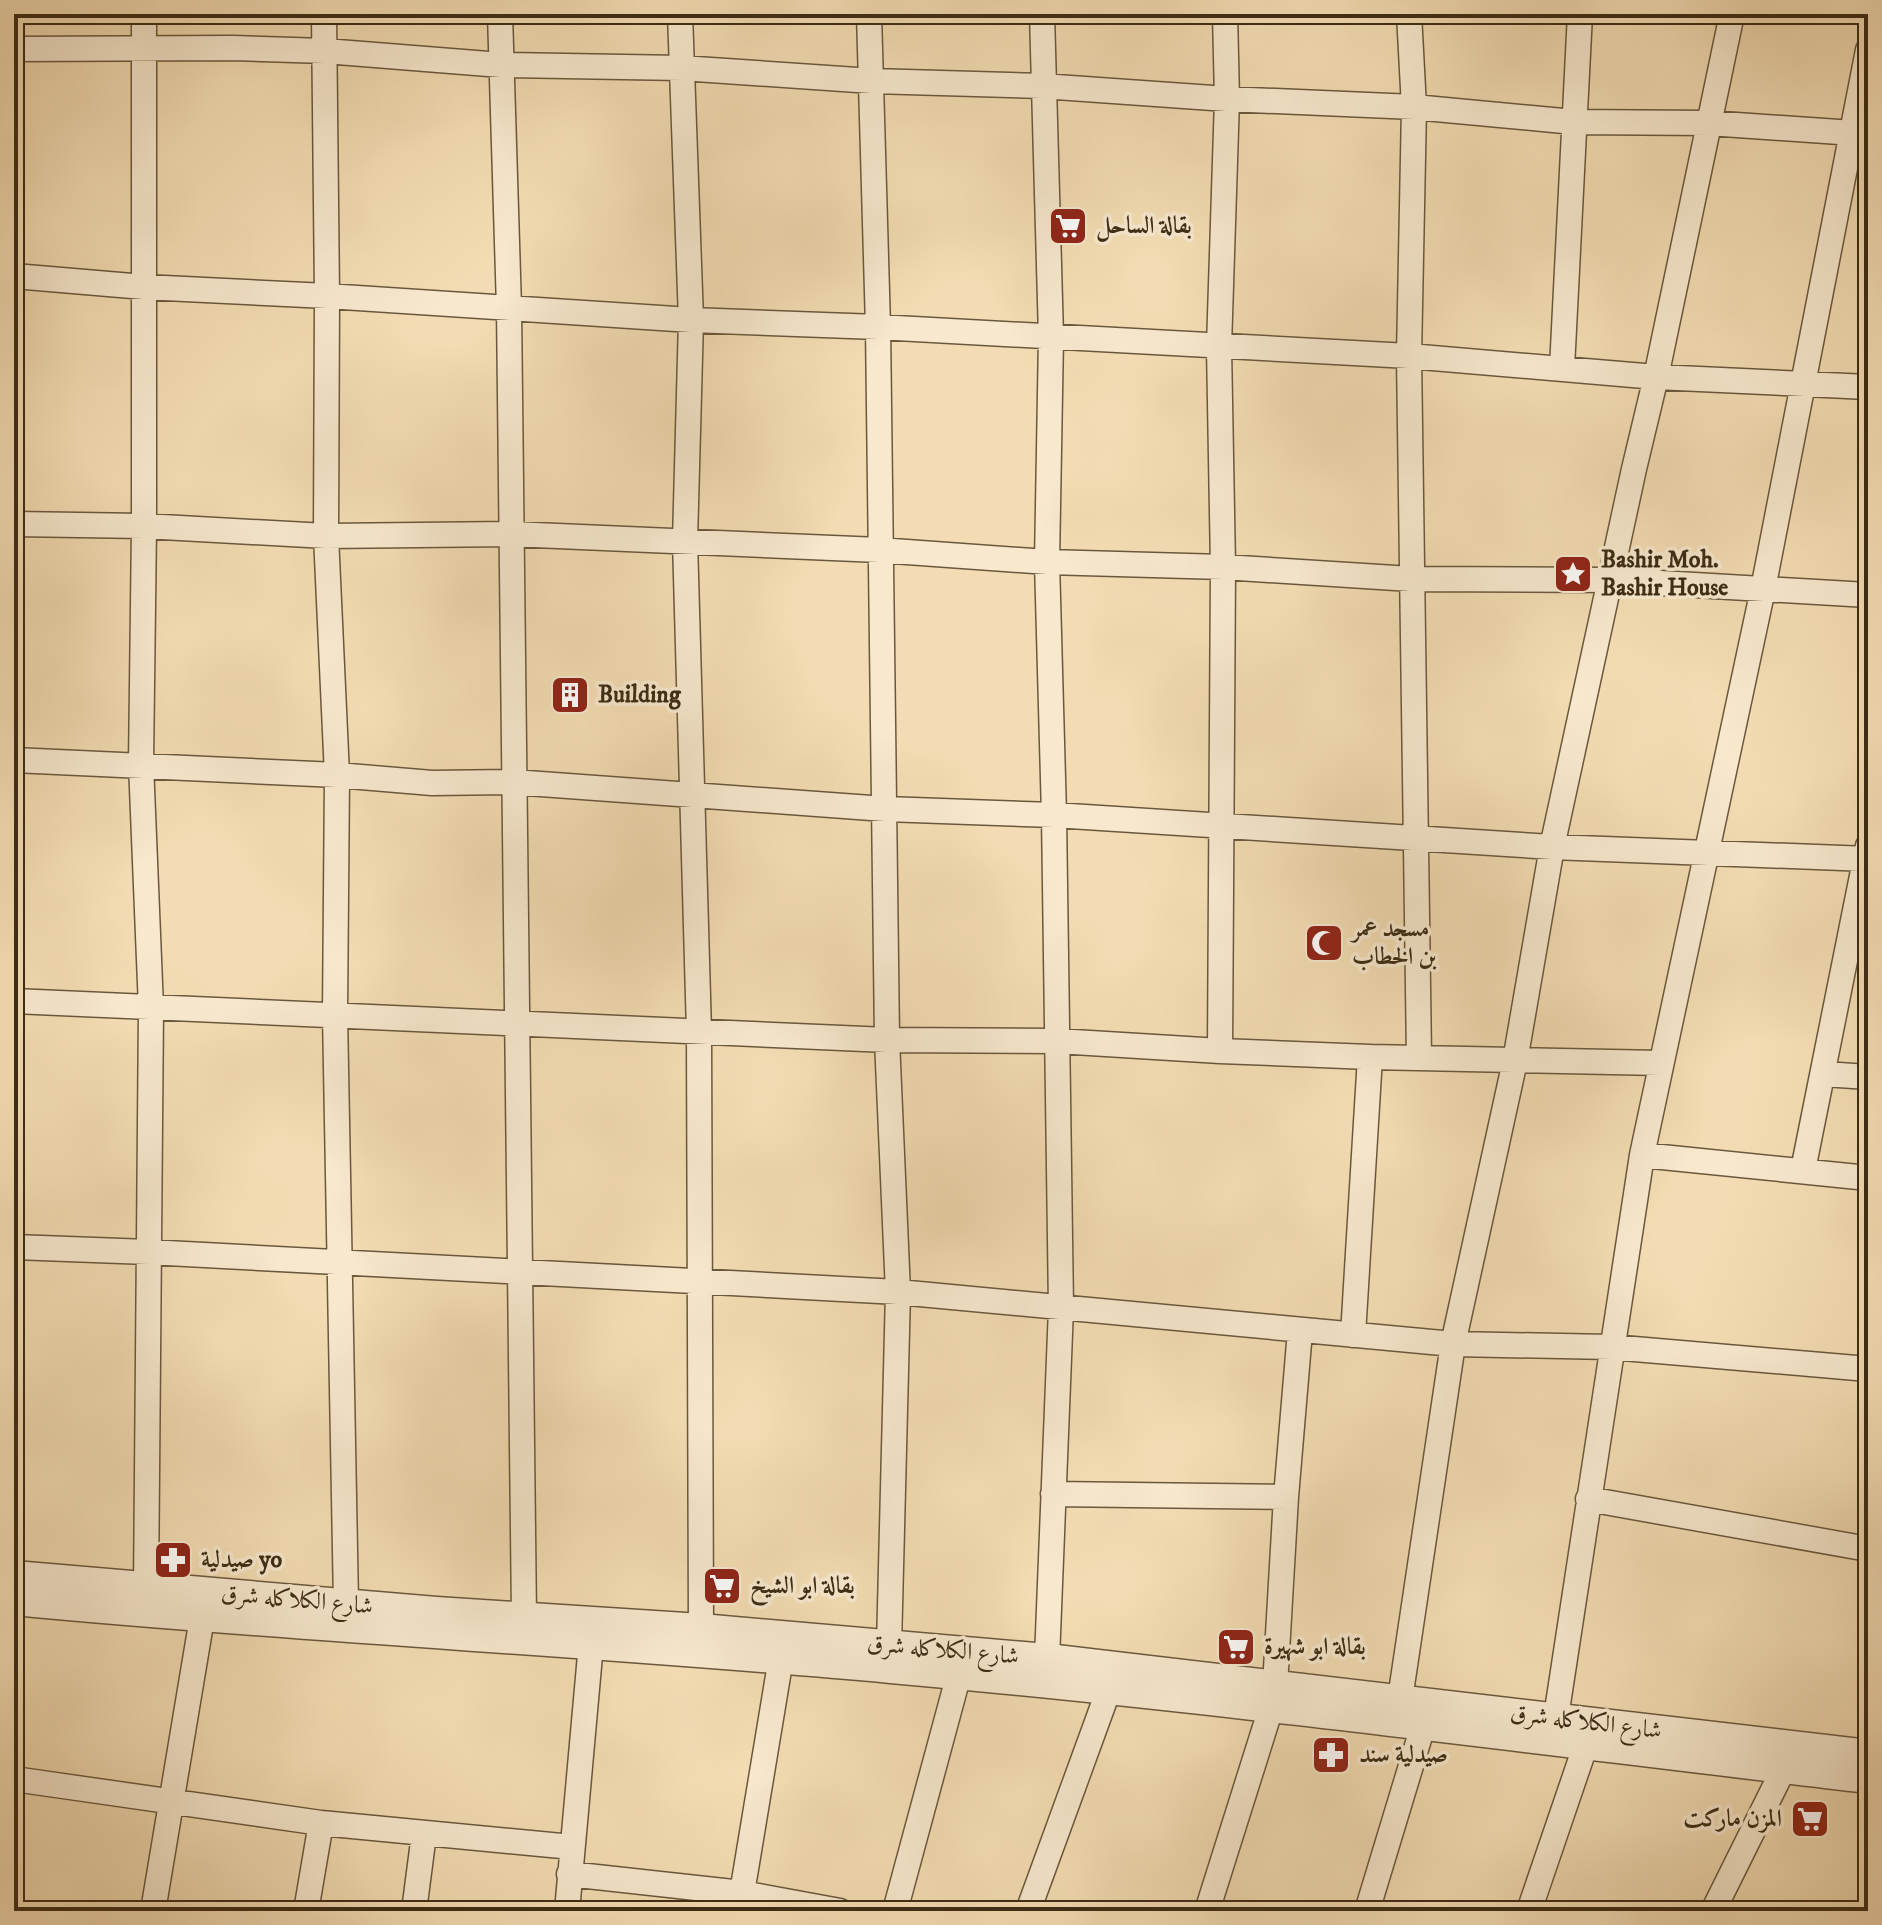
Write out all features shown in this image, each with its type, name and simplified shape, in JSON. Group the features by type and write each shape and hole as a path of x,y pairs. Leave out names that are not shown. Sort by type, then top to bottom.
{"street":[{"path":"144,14 141,764 151,1008 146,1589"},
{"path":"324,14 326,536 337,775 335,1014 346,1604"},
{"path":"500,14 509,308 524,1618"},
{"path":"680,14 691,320 685,541 699,1032 701,1629"},
{"path":"869,14 878,327 887,1040 898,1292 889,1646"},
{"path":"1042,14 1051,337 1047,562 1061,1308 1047,1659"},
{"path":"1220,1051 1223,567 1219,347 1227,99 1225,14"},
{"path":"1409,14 1414,107 1409,356 1419,1057"},
{"path":"1562,368 1580,14"},
{"path":"1400,1699 1453,1344 1515,1061 1552,847 1732,14"},
{"path":"14,49 325,51 501,65 681,68 872,81 1042,86 1227,99 1414,107 1574,122 1708,123 1861,134"},
{"path":"1556,1717 1642,1155 1763,589 1802,384 1861,134 1868,50"},
{"path":"14,276 144,287 691,320 1409,356 1656,377 1868,387"},
{"path":"14,524 144,526 326,536 512,534 879,550 1047,562 1223,567 1411,579 1609,580 1868,595"},
{"path":"14,760 141,764 432,783 513,782 885,809 1054,815 1552,847 1705,854 1867,855 1803,1170"},
{"path":"14,1001 887,1040 1057,1041 1370,1057 1661,1063"},
{"path":"1353,1335 1370,1057"},
{"path":"1824,1074 1868,1077"},
{"path":"1642,1155 1868,1178"},
{"path":"14,1247 898,1292 1453,1344 1611,1347 1868,1369"},
{"path":"1207,1911 1273,1697 1300,1331"},
{"path":"1053,1494 1286,1497"},
{"path":"1588,1499 1868,1549"},
{"name":"شارع الكلاكله شرق","path":"14,1576 1047,1659 1423,1726 1868,1778"},
{"name":"شارع الكلاكله شرق","path":"14,1600 202,1618 781,1658 1109,1689 1400,1699 1868,1755"},
{"path":"153,1911 202,1618"},
{"path":"567,1911 591,1644"},
{"path":"742,1893 781,1658"},
{"path":"895,1911 959,1674"},
{"path":"1028,1911 1109,1689"},
{"path":"1367,1911 1423,1726"},
{"path":"1529,1911 1586,1744"},
{"path":"1713,1911 1784,1768"},
{"path":"14,1779 321,1823 572,1847"},
{"path":"306,1911 321,1823"},
{"path":"414,1911 424,1834"},
{"path":"569,1874 742,1893 840,1911"}],"place":[{"name":"بقالة الساحل","path":"1068,226"},
{"name":"Bashir Moh. Bashir House","path":"1573,574"},
{"name":"Building","path":"570,695"},
{"name":"مسجد عمر بن الخطاب","path":"1324,943"},
{"name":"صيدلية yo","path":"173,1560"},
{"name":"بقالة ابو الشيخ","path":"722,1586"},
{"name":"بقالة ابو شهيرة","path":"1236,1647"},
{"name":"صيدلية سند","path":"1331,1755"},
{"name":"المزن ماركت","path":"1810,1819"}]}
